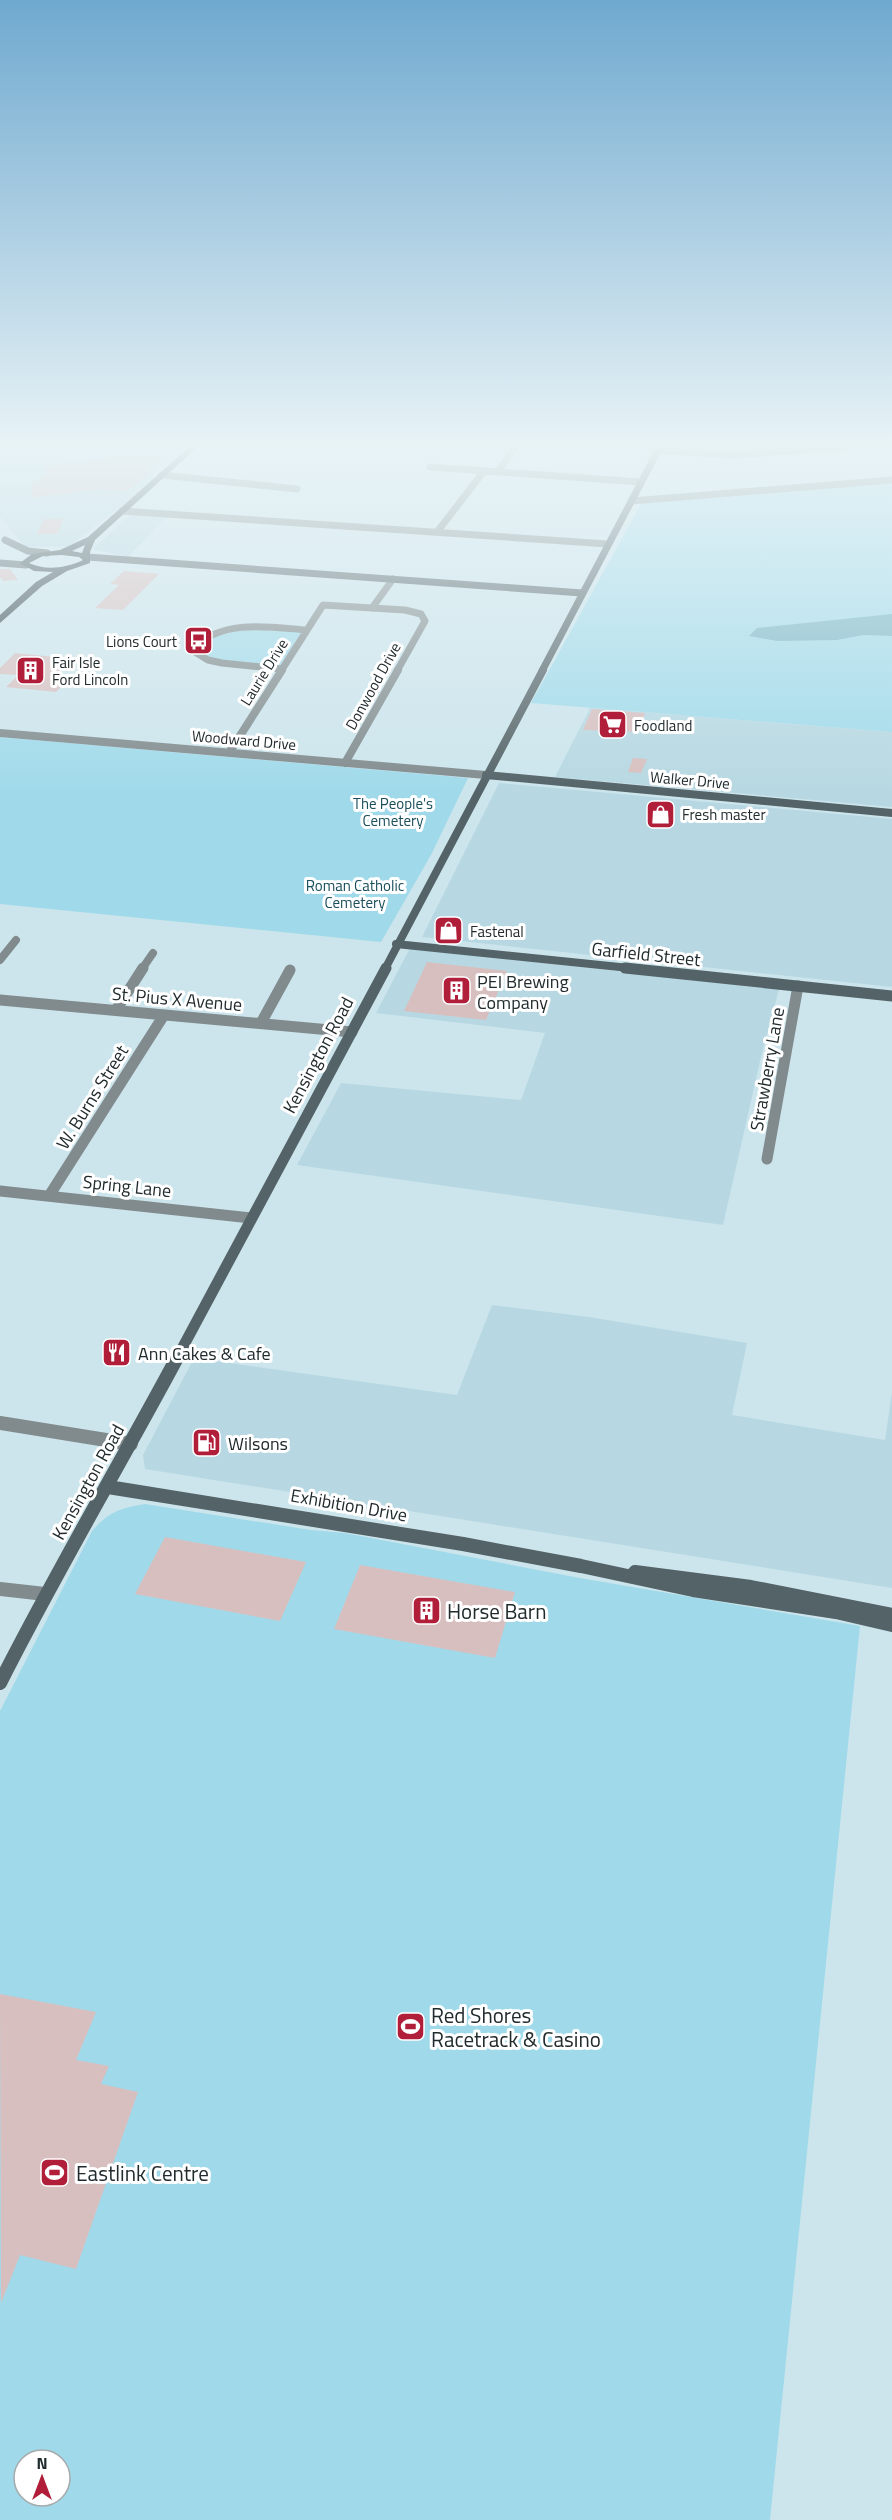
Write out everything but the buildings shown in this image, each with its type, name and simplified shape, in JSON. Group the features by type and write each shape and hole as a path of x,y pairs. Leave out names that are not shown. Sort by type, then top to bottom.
{"main road":[{"path":"27,562 35,559"},
{"path":"0,620 52,574 80,565 87,561 87,559"},
{"path":"27,562 69,567"},
{"path":"27,562 39,584"}],"street":[{"path":"21,559 27,562"},
{"path":"114,559 582,593"},
{"name":"Kensington Road","path":"0,1683 45,1594 108,1487 352,1032 396,944 600,559"},
{"path":"80,565 129,560"},
{"path":"0,561 27,562"},
{"path":"372,608 393,579"},
{"name":"Donwood Drive","path":"323,605 415,612 421,614 425,621 345,762"},
{"name":"Laurie Drive","path":"229,753 323,605"},
{"path":"282,669 208,660 195,652 195,647 206,636 228,629 246,627 306,630"},
{"name":"Woodward Drive","path":"0,732 486,775"},
{"name":"Walker Drive","path":"486,775 892,813"},
{"path":"0,960 16,940"},
{"name":"Garfield Street","path":"396,944 892,996"},
{"path":"116,1010 153,953"},
{"path":"261,1023 290,970"},
{"name":"Strawberry Lane","path":"767,1158 798,986"},
{"name":"St. Pius X Avenue","path":"0,1000 352,1032"},
{"name":"W. Burns Street","path":"49,1196 164,1015"},
{"name":"Spring Lane","path":"0,1191 251,1218"},
{"path":"0,1423 131,1444"},
{"name":"Exhibition Drive","path":"108,1487 349,1524 583,1567 666,1586 833,1611 892,1625"},
{"name":"Exhibition Drive","path":"583,1567 751,1587 892,1615"},
{"path":"0,1589 45,1594"}],"shaded area":[{"path":"892,614 892,636 863,635 837,640 777,641 749,636 757,628"},
{"path":"590,708 892,732 892,807 555,777"},
{"path":"499,783 892,819 892,987 422,937"},
{"path":"410,948 779,989 761,1057 723,1225 297,1165 341,1083 521,1100 545,1033 376,1013"},
{"path":"492,1305 589,1317 747,1343 732,1415 885,1440 892,1392 892,1588 145,1469 143,1455 194,1358 457,1395"}],"green space":[{"path":"611,559 892,559 892,732 531,703"},
{"path":"246,629 302,632 280,666 226,662 216,660 200,651 200,647 209,638"},
{"path":"0,737 468,778 431,855 381,942 0,904"},
{"name":"Red Shores Racetrack & Casino","path":"145,1504 311,1530 345,1533 580,1578 860,1626 770,2520 0,2520 0,1711 92,1531 104,1519 122,1509"}],"place":[{"name":"Lions Court","path":"198,641"},
{"name":"Fair Isle Ford Lincoln","path":"31,671"},
{"name":"Foodland","path":"613,725"},
{"name":"Fresh master","path":"661,814"},
{"name":"Fastenal","path":"449,931"},
{"name":"PEI Brewing Company","path":"456,991"},
{"name":"Ann Cakes & Cafe","path":"117,1353"},
{"name":"Wilsons","path":"207,1443"},
{"name":"Horse Barn","path":"426,1611"},
{"name":"Red Shores Racetrack & Casino","path":"410,2027"},
{"name":"Eastlink Centre","path":"55,2173"}],"park label":[{"name":"The People's Cemetery","path":"393,812"},
{"name":"Roman Catholic Cemetery","path":"355,894"}]}
